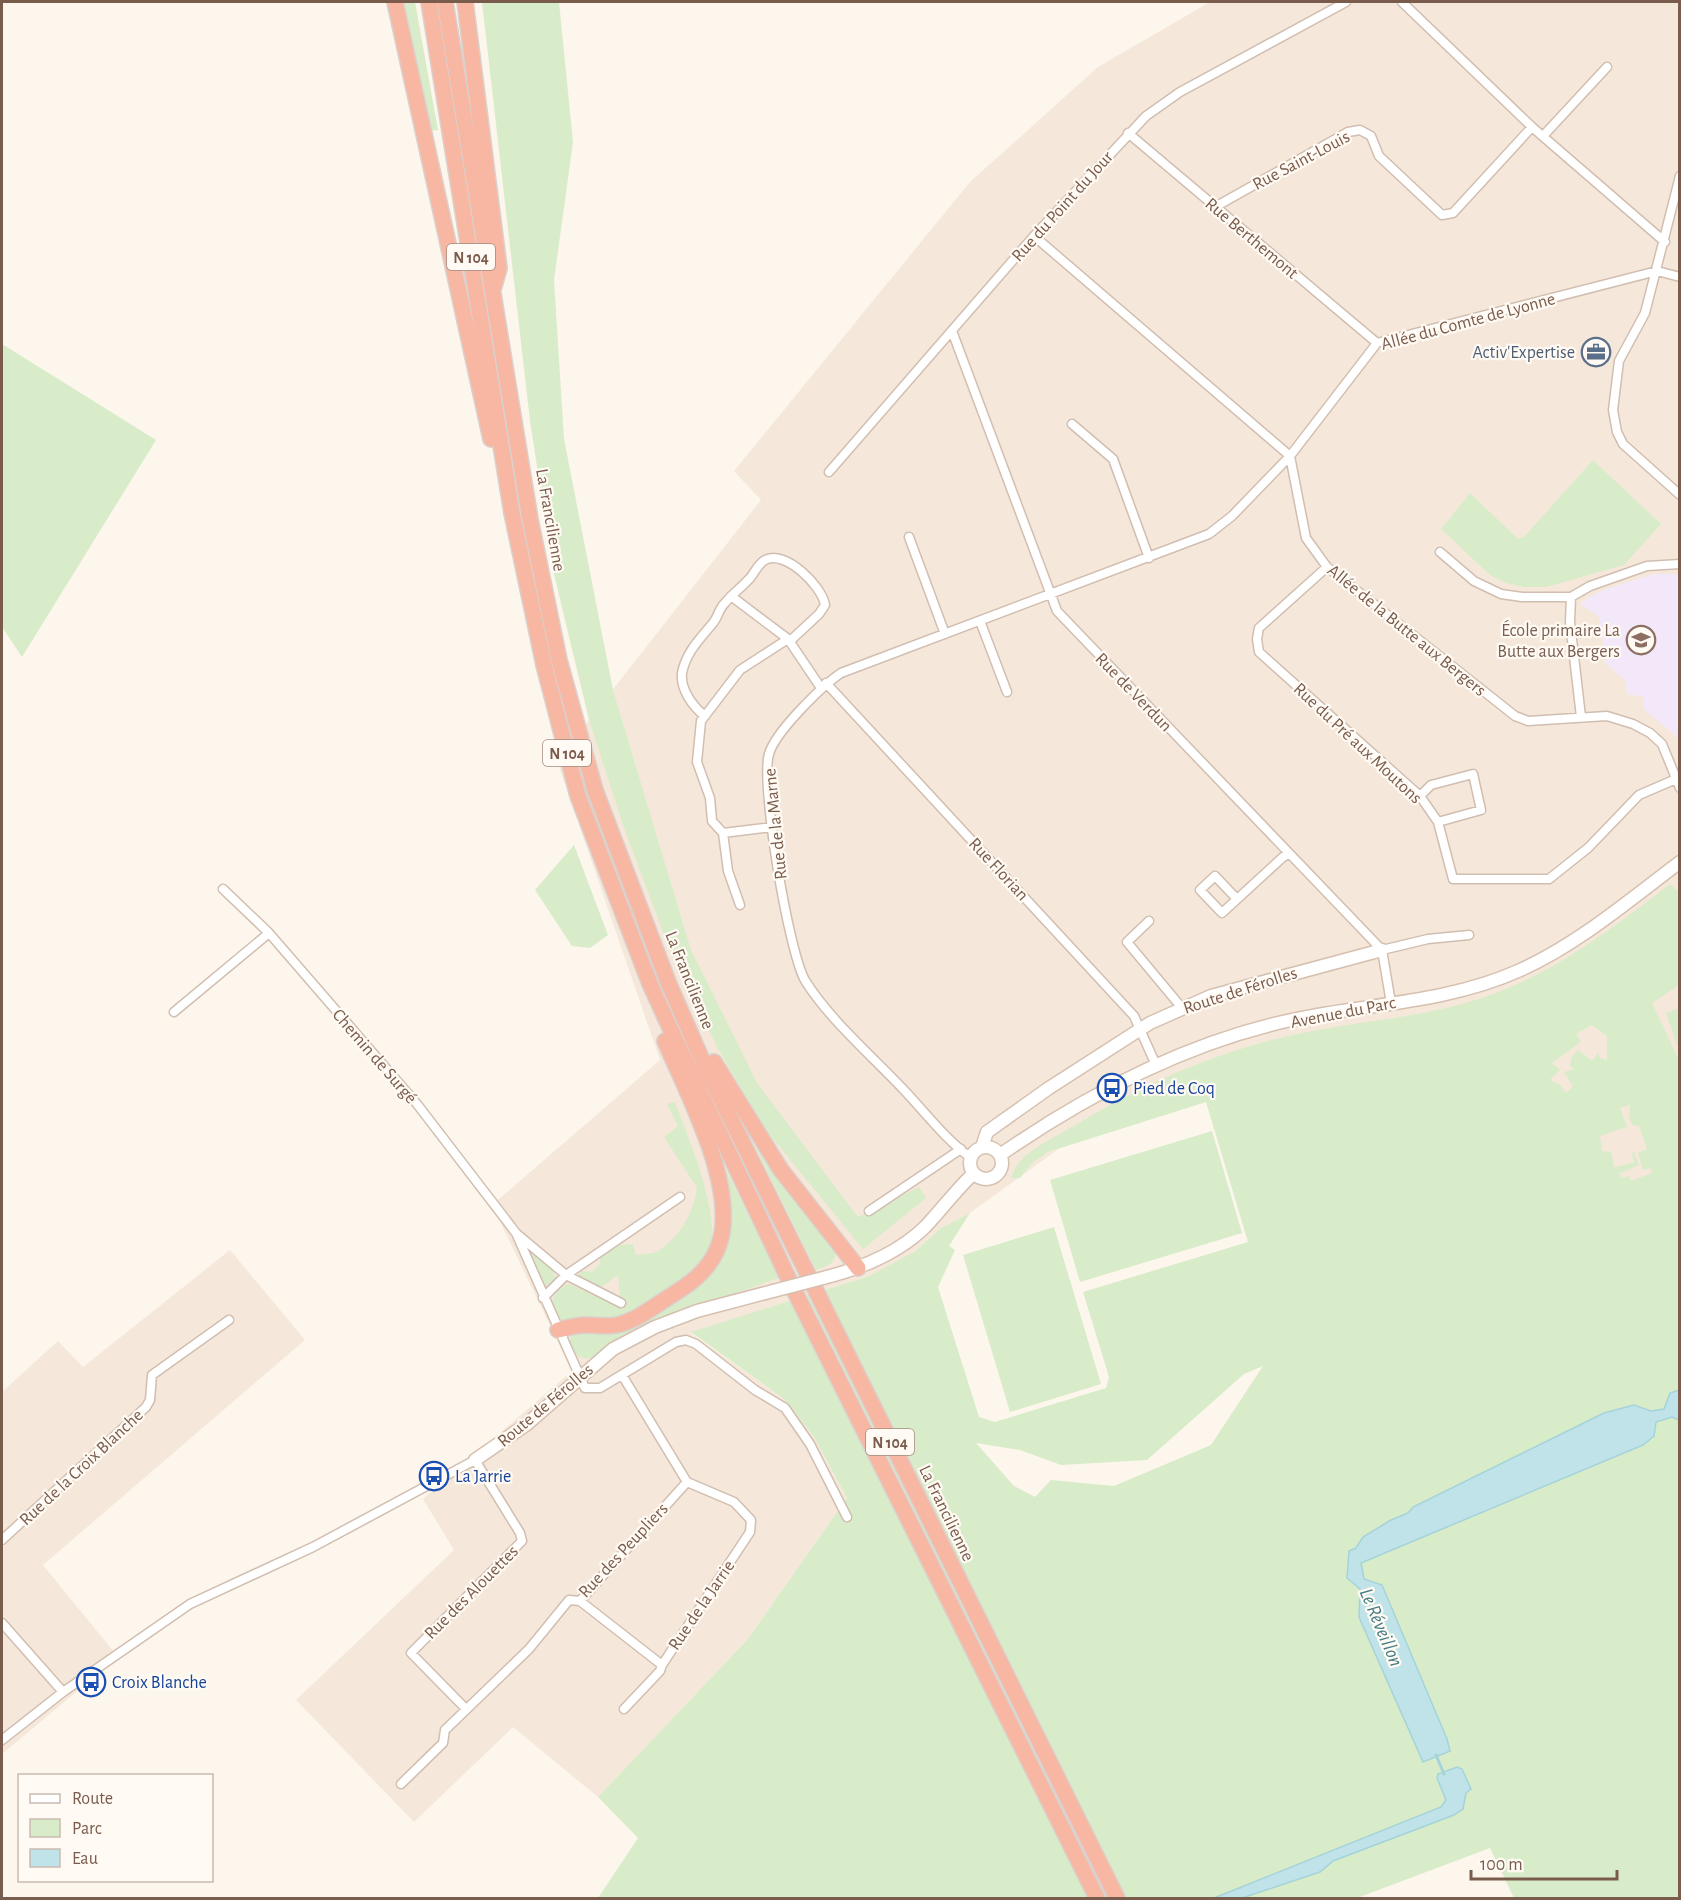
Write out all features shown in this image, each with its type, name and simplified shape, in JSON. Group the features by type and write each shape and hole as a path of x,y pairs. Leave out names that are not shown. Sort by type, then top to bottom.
{"highway":[{"path":"395,2 501,497 512,513"},
{"name":"La Francilienne","path":"429,2 512,513 544,665 578,796 650,984 792,1286 1097,1899"},
{"name":"La Francilienne","path":"445,2 530,519 559,660 595,790 668,982 706,1069 1117,1899"},
{"path":"465,2 499,268 492,292"},
{"path":"668,982 692,1016 722,1078 781,1170 858,1268"},
{"path":"558,1330 580,1325 617,1325 629,1321 691,1283 706,1268 718,1247 724,1222 718,1179 702,1128 652,1010 650,984"}],"street":[{"name":"Rue du Point du Jour","path":"829,472 1034,236 1128,133 1180,92 1346,2"},
{"path":"1402,2 1532,128 1544,135 1665,242"},
{"path":"1544,135 1607,67"},
{"name":"Rue Saint-Louis","path":"1215,207 1348,132 1360,130 1371,136 1379,156 1442,215 1453,213 1532,128"},
{"name":"Rue Berthemont","path":"1128,133 1377,343"},
{"path":"1680,176 1665,242 1645,312 1619,361 1613,410 1617,432 1623,444 1680,495"},
{"path":"1034,236 1290,456"},
{"path":"1657,271 1680,277"},
{"name":"Allée du Comte de Lyonne","path":"1049,595 1209,534 1232,516 1290,456 1377,343 1657,271"},
{"name":"Rue de Verdun","path":"952,331 1049,595 1067,622 1289,854 1319,881 1382,950"},
{"path":"1072,423 1113,459 1149,558"},
{"name":"Allée de la Butte aux Bergers","path":"1290,456 1306,538 1327,567 1515,716 1528,721 1607,716 1650,733 1662,744 1680,788"},
{"path":"909,537 945,634"},
{"path":"1440,552 1474,581 1501,594 1571,597 1590,586 1639,568 1663,563 1680,564"},
{"path":"705,716 691,705 682,675 689,651 714,622 722,606 765,560 777,559 802,571 820,589 825,605 819,614 789,640 740,670 705,716 701,721 697,762 710,798 712,822 723,833 728,872 740,904"},
{"name":"Rue du Pré aux Moutons","path":"1327,567 1259,628 1257,639 1259,652 1420,796 1438,822 1453,879 1549,879 1588,848 1639,795 1676,778"},
{"name":"Rue de la Marne","path":"966,1153 847,1031 804,980 787,927 768,788 769,754 777,740 824,686 841,673 1049,595"},
{"name":"Rue Florian","path":"731,596 789,640 824,686 1134,1016 1156,1065"},
{"path":"1571,597 1570,622 1581,717"},
{"path":"980,621 1007,692"},
{"path":"1420,796 1431,785 1473,774 1481,810 1438,822"},
{"path":"723,833 773,827"},
{"path":"1236,899 1289,854"},
{"name":"Avenue du Parc","path":"1000,1155 1104,1092 1156,1065 1207,1046 1294,1020 1473,988 1518,971 1581,935 1680,862"},
{"name":"Chemin de Surgé","path":"223,889 269,933 417,1104 516,1233 566,1275 621,1303"},
{"path":"1149,921 1127,942 1182,1008"},
{"path":"174,1012 269,933"},
{"name":"Route de Férolles","path":"982,1148 987,1132 1139,1029 1182,1008 1251,984 1382,950 1428,939 1469,935"},
{"path":"1382,950 1391,1003"},
{"path":"869,1212 966,1153 982,1148 992,1148 1000,1155 1002,1165 994,1177 981,1179 973,1174 966,1153"},
{"name":"Route de Férolles","path":"2,1740 63,1692 190,1604 313,1547 475,1460 526,1424 613,1349 655,1327 697,1311 858,1268 896,1248 925,1227 973,1174"},
{"path":"543,1298 566,1275 680,1197"},
{"name":"Chemin de Surgé","path":"516,1233 579,1376"},
{"name":"Rue de la Croix Blanche","path":"2,1540 146,1407 150,1400 152,1375 229,1320"},
{"path":"579,1376 589,1390 600,1388 676,1342 686,1340 696,1344 755,1390 785,1408 810,1444 847,1517"},
{"path":"622,1375 687,1482"},
{"name":"Rue des Alouettes","path":"466,1709 411,1653 522,1541 520,1533 475,1460"},
{"name":"Rue des Peupliers","path":"401,1784 443,1743 445,1730 529,1649 568,1600 580,1601 687,1482"},
{"name":"Rue de la Jarrie","path":"580,1601 662,1665 750,1532 751,1520 734,1502 687,1482"},
{"path":"2,1623 63,1692"},
{"path":"624,1709 660,1671 662,1665"}],"shaded area":[{"path":"1210,2 1679,2 1679,1176 1620,1198 1552,1125 1533,995 1068,1142 970,1213 941,1228 914,1252 893,1265 869,1276 691,1333 784,1399 814,1437 847,1498 747,1640 598,1797 513,1727 414,1822 296,1700 454,1550 423,1499 572,1371 492,1205 660,1060 557,761 761,500 734,471 970,182 1098,67"},
{"name":"École primaire La Butte aux Bergers","path":"1654,574 1679,574 1679,739 1643,708 1644,697 1627,694 1625,680 1606,664 1599,617 1580,603 1603,590"},
{"path":"230,1250 305,1340 43,1565 118,1657 2,1754 2,1392 58,1341 83,1367"}],"green space":[{"path":"403,2 415,2 438,130 430,131"},
{"path":"482,2 559,2 573,142 554,280 564,439 613,690 691,950 757,1083 858,1217 919,1187 926,1198 863,1249 765,1129 717,1047 666,940 624,828 589,720 553,570 530,421"},
{"path":"2,344 156,440 22,657 2,627"},
{"path":"1593,460 1661,524 1624,565 1546,587 1524,587 1505,583 1490,575 1441,529 1470,493 1518,539 1525,536"},
{"path":"574,845 608,935 590,948 572,946 535,890"},
{"path":"1670,884 1679,892 1679,985 1652,1003 1680,1062 1679,1898 1514,1898 1490,1848 1357,1898 598,1898 638,1838 598,1797 747,1640 847,1498 814,1437 784,1399 691,1332 869,1276 914,1252 941,1228 970,1213 949,1246 955,1250 938,1287 979,1417 995,1422 1106,1388 1109,1377 1083,1292 1248,1242 1206,1102 1048,1152 1032,1163 1020,1178 1011,1178 1015,1169 1028,1154 1127,1096 1212,1059 1271,1040 1302,1033 1446,1008 1470,1002 1517,984 1541,973 1586,946","holes":["1592,1025 1607,1036 1607,1060 1600,1058 1598,1053 1592,1061 1578,1050 1572,1056 1570,1066 1574,1069 1564,1072 1573,1086 1566,1093 1559,1084 1550,1080 1560,1070 1552,1063 1581,1042 1576,1034","1630,1105 1629,1119 1633,1125 1639,1126 1647,1149 1638,1153 1643,1170 1650,1168 1652,1173 1631,1181 1629,1176 1622,1178 1619,1174 1639,1165 1634,1152 1632,1153 1634,1163 1614,1167 1611,1152 1602,1151 1600,1136 1627,1127 1620,1108","1263,1366 1211,1445 1114,1486 1051,1480 1035,1497 1014,1486 976,1443 1020,1450 1061,1465 1147,1460 1244,1374"]},
{"path":"1679,1008 1679,1051 1666,1013"},
{"path":"675,1102 697,1160 710,1208 711,1250 704,1264 645,1305 622,1315 586,1322 561,1320 551,1306 555,1295 566,1285 569,1284 615,1305 620,1295 618,1275 600,1288 578,1276 581,1271 592,1272 600,1264 600,1258 620,1245 633,1244 636,1255 656,1252 678,1233 689,1216 697,1188 664,1137 678,1126 667,1104"},
{"path":"741,1117 836,1249 835,1258 828,1266 816,1270"},
{"path":"1212,1131 1242,1233 1080,1282 1050,1180"},
{"path":"719,1155 779,1278 660,1319 591,1358 577,1356 569,1344 572,1332 609,1330 714,1264"},
{"path":"1054,1227 1101,1384 1010,1412 963,1255"},
{"path":"530,1252 551,1268 556,1278 544,1288"}],"water":[{"path":"1679,1390 1679,1420 1672,1417 1656,1422 1654,1436 1643,1445 1361,1563 1364,1579 1382,1585 1447,1739 1450,1751 1423,1762 1359,1617 1360,1589 1347,1578 1349,1551 1356,1548 1363,1537 1391,1520 1408,1513 1413,1507 1604,1413 1634,1405 1651,1411 1664,1409 1670,1393"},
{"path":"1457,1767 1462,1769 1471,1789 1466,1793 1463,1809 1454,1815 1333,1861 1320,1872 1242,1898 1214,1898 1441,1807 1446,1800 1437,1778 1438,1774"}],"waterway":[{"name":"Le Réveillon","path":"1436,1755 1444,1774"}],"place":[{"name":"Activ'Expertise","path":"1596,352"},
{"name":"École primaire La Butte aux Bergers","path":"1641,640"},
{"name":"Pied de Coq","path":"1112,1088"},
{"name":"La Jarrie","path":"434,1476"},
{"name":"Croix Blanche","path":"91,1682"}]}
